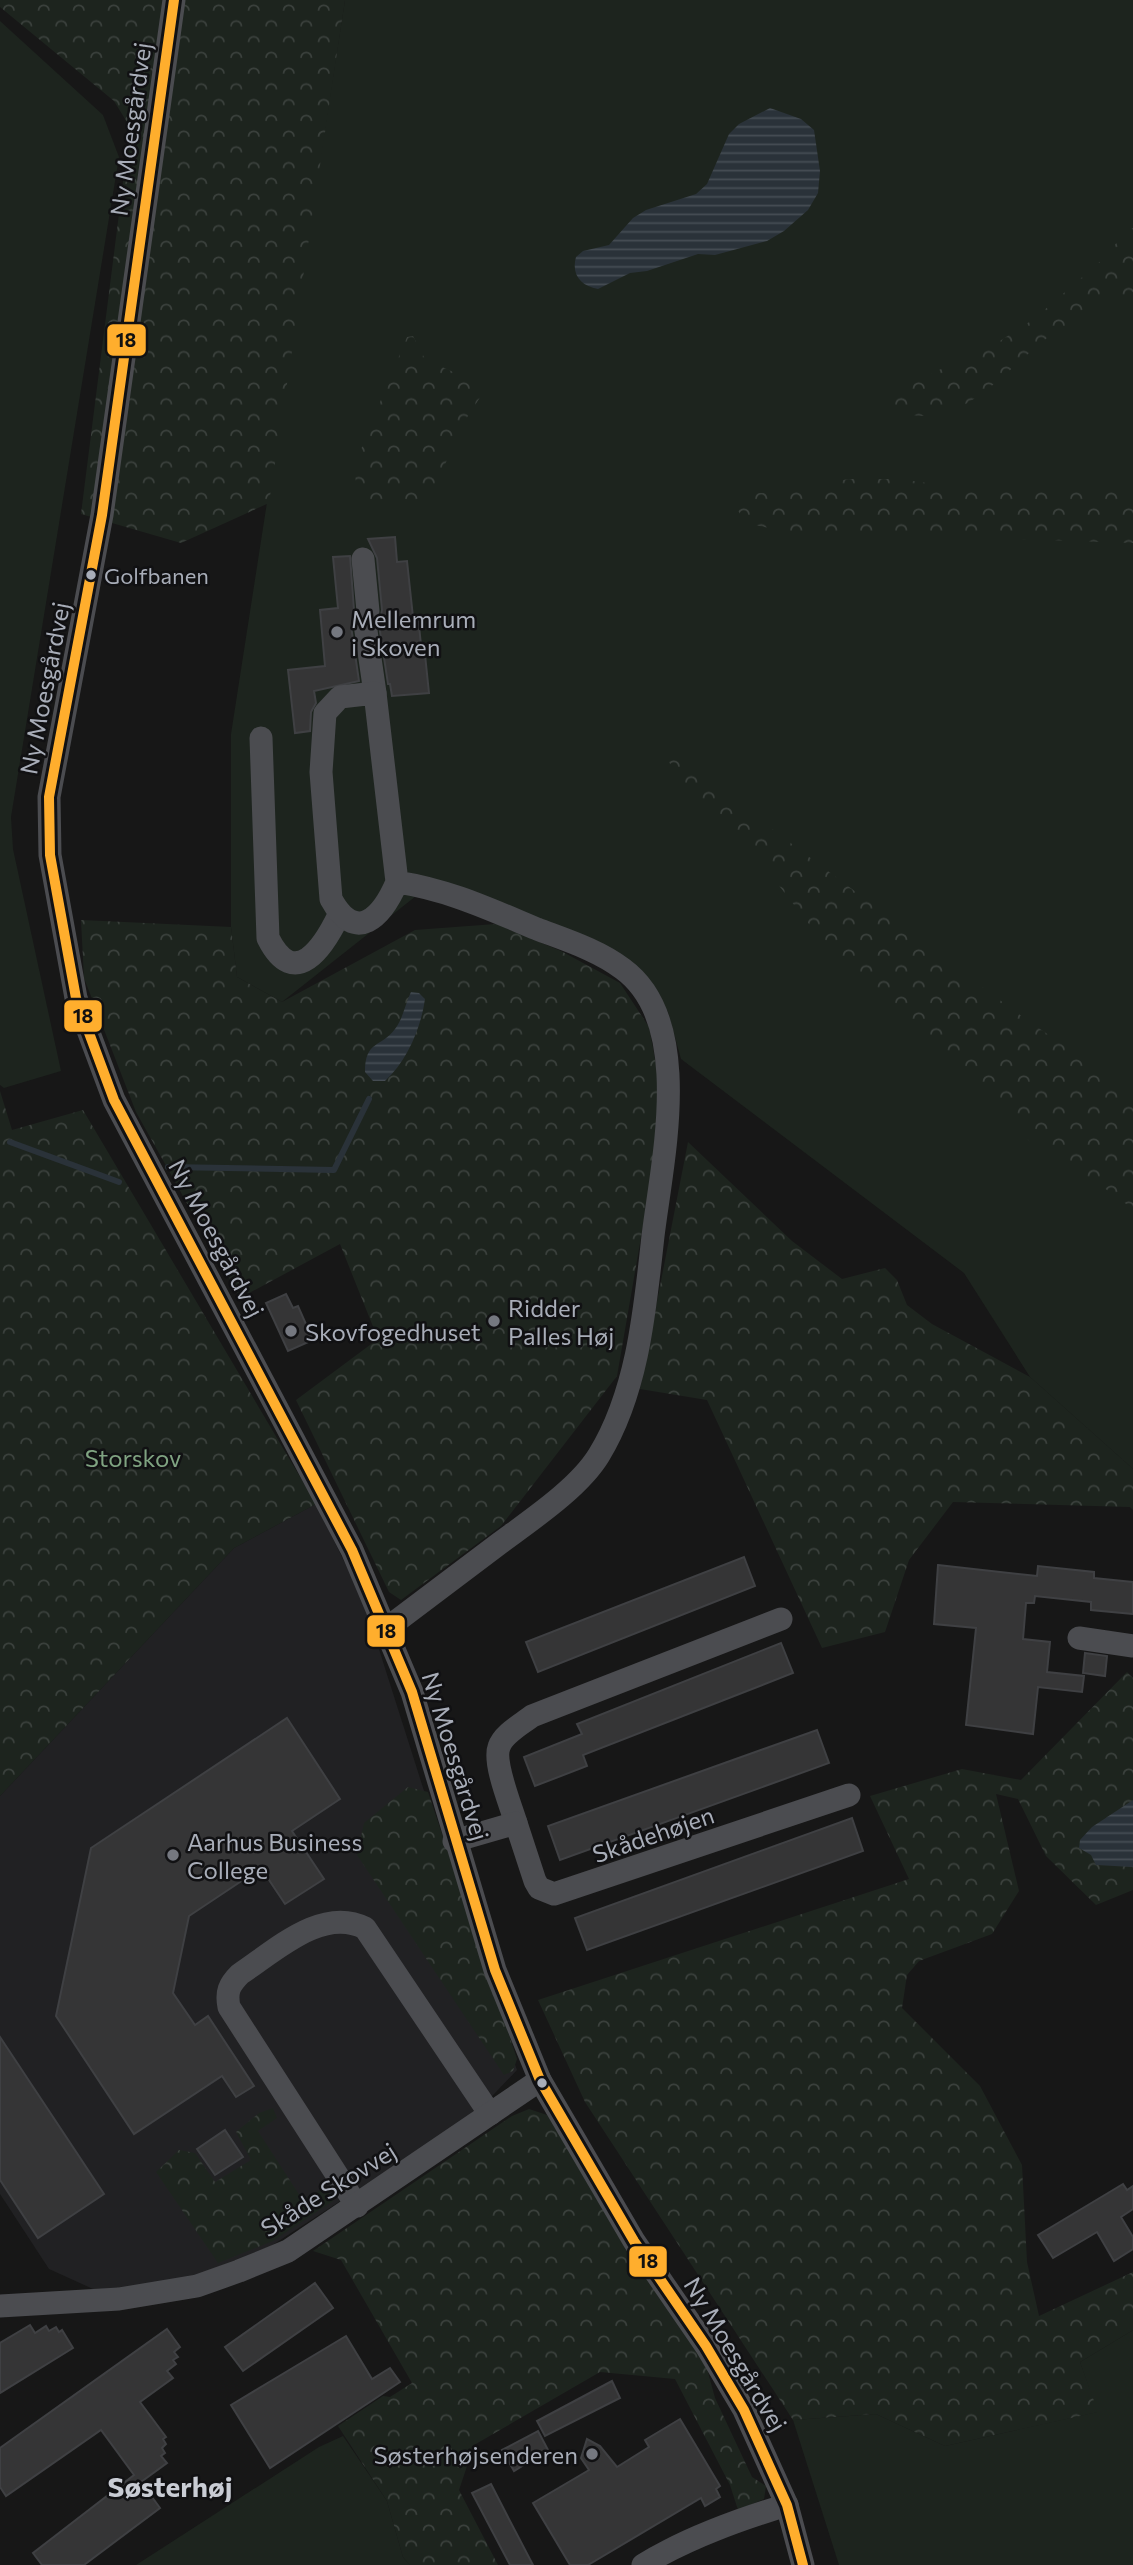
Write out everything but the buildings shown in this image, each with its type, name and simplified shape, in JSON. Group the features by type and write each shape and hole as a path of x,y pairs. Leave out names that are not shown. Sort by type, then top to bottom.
{"street":[{"name":"Ny Moesgårdvej","path":"174,0 102,515 49,797 50,855 76,998 114,1100 352,1550 386,1629 412,1692 454,1841 495,1970 540,2081 634,2241 706,2346 744,2410 787,2505 803,2565"},
{"path":"363,559 368,611 365,624 375,693 397,882 378,916 365,922 351,922 340,915 331,899 321,772 325,713 340,697 375,693"},
{"path":"261,738 268,938 281,956 302,961 316,955 340,915"},
{"path":"386,1629 553,1504 598,1457 627,1397 647,1293 667,1115 667,1062 660,1021 648,997 626,970 600,954 437,888 397,882"},
{"name":"Skådehøjen","path":"781,1619 532,1716 505,1738 498,1748 498,1761 535,1881 539,1888 554,1894 849,1795"},
{"path":"1079,1639 1133,1646"},
{"path":"454,1841 516,1824"},
{"path":"356,2206 229,2007 227,1994 231,1982 240,1974 313,1927 350,1920 365,1928 490,2114"},
{"name":"Skåde Skovvej","path":"0,2306 119,2299 198,2286 288,2251 540,2081"},
{"path":"642,2565 667,2550 714,2530 787,2505"}],"shaded area":[{"path":"770,108 801,119 814,130 820,171 818,193 808,210 784,231 767,241 715,255 698,254 647,271 630,273 598,289 579,279 575,269 576,257 583,251 609,245 633,218 646,210 696,194 707,184 729,134 739,124"},
{"path":"411,992 419,993 425,999 412,1043 400,1064 385,1081 373,1081 365,1072 368,1054 395,1029"},
{"path":"316,1504 364,1602 473,1945 517,2070 476,2113 271,2246 192,2277 104,2294 49,2269 0,2194 0,1796 234,1548"},
{"path":"1133,1800 1133,1867 1096,1865 1091,1855 1079,1848 1080,1840 1092,1827"}],"green space":[{"path":"0,0 345,0 269,503 181,543 81,514 130,127 114,101 0,7"},
{"path":"345,0 1133,0 1133,1469 1030,1377 964,1273 681,1059 668,1012 654,989 435,881 282,1002 237,977 231,927 231,734"},
{"path":"0,21 103,115 119,157 11,817 13,849 61,1071 4,1088 0,1085"},
{"path":"1129,228 1133,228 1133,292 1053,333 974,399 955,409 935,415 914,415 891,408 889,400 897,389 992,346 1034,319 1103,259"},
{"path":"413,336 425,359 479,384 481,396 462,425 429,502 358,507 355,473 363,443 407,337"},
{"path":"848,479 898,479 971,489 1133,489 1133,543 783,531 746,523 733,503 741,494 792,491"},
{"path":"668,759 680,760 1013,1010 1133,1094 1133,1209 1096,1182 1033,1145 940,1046 830,951 766,869 708,818 679,786"},
{"path":"81,920 231,927 237,977 282,1002 415,930 496,924 561,951 620,983 649,1027 661,1091 658,1139 617,1376 501,1526 401,1600 389,1592 296,1400 378,1339 340,1244 240,1298 136,1112 84,978"},
{"name":"Storskov","path":"0,1091 12,1130 83,1110 316,1504 234,1548 0,1796"},
{"path":"688,1142 792,1241 842,1279 885,1268 897,1280 907,1305 932,1324 1030,1377 1133,1469 1133,1510 1130,1507 953,1502 909,1560 885,1632 822,1648 707,1400 640,1389"},
{"path":"1127,1672 1133,1678 1133,1890 1096,1905 1046,1856 1018,1799 996,1794 1019,1891 992,1934 919,1961 907,1975 902,2008 980,2086 1022,2165 1027,2262 1039,2316 1133,2272 1133,2330 1080,2362 1098,2412 945,2446 876,2414 793,2420 585,2102 538,2000 909,1879 870,1796 962,1769 1021,1780"},
{"path":"408,1787 428,1792 517,2059 513,2071 504,2075 357,1855 364,1823"},
{"path":"273,2108 277,2118 258,2131 302,2199 326,2188 333,2201 273,2241 218,2263 156,2172 179,2150 195,2153 215,2182 251,2160 236,2132 259,2113"},
{"path":"529,2109 547,2115 706,2365 715,2398 752,2477 766,2486 764,2499 738,2510 730,2485 675,2379 600,2372 474,2445 459,2490 498,2565 410,2565 403,2557 387,2501 338,2426 383,2396 390,2397 412,2383 341,2260 313,2251 512,2116"},
{"path":"1133,2330 1133,2565 839,2565 793,2420 876,2414 945,2446 1097,2412 1080,2362"},
{"path":"343,2436 387,2501 403,2557 410,2565 136,2565 319,2447"}],"waterway":[{"path":"168,1167 334,1170 369,1099"},
{"path":"10,1142 119,1182"}],"transit line":[{"name":"18","path":"174,0 102,515 49,797 50,855 76,998 114,1100 352,1550 412,1692 495,1970 540,2080 634,2241 706,2346 744,2410 787,2505 803,2565"}],"place":[{"name":"Golfbanen","path":"91,575"},
{"name":"Mellemrum i Skoven","path":"337,632"},
{"name":"Ridder Palles Høj","path":"494,1321"},
{"name":"Skovfogedhuset","path":"291,1331"},
{"name":"Aarhus Business College","path":"173,1855"},
{"name":"Søsterhøjsenderen","path":"592,2454"}],"district":[{"name":"Søsterhøj","path":"170,2486"}]}
